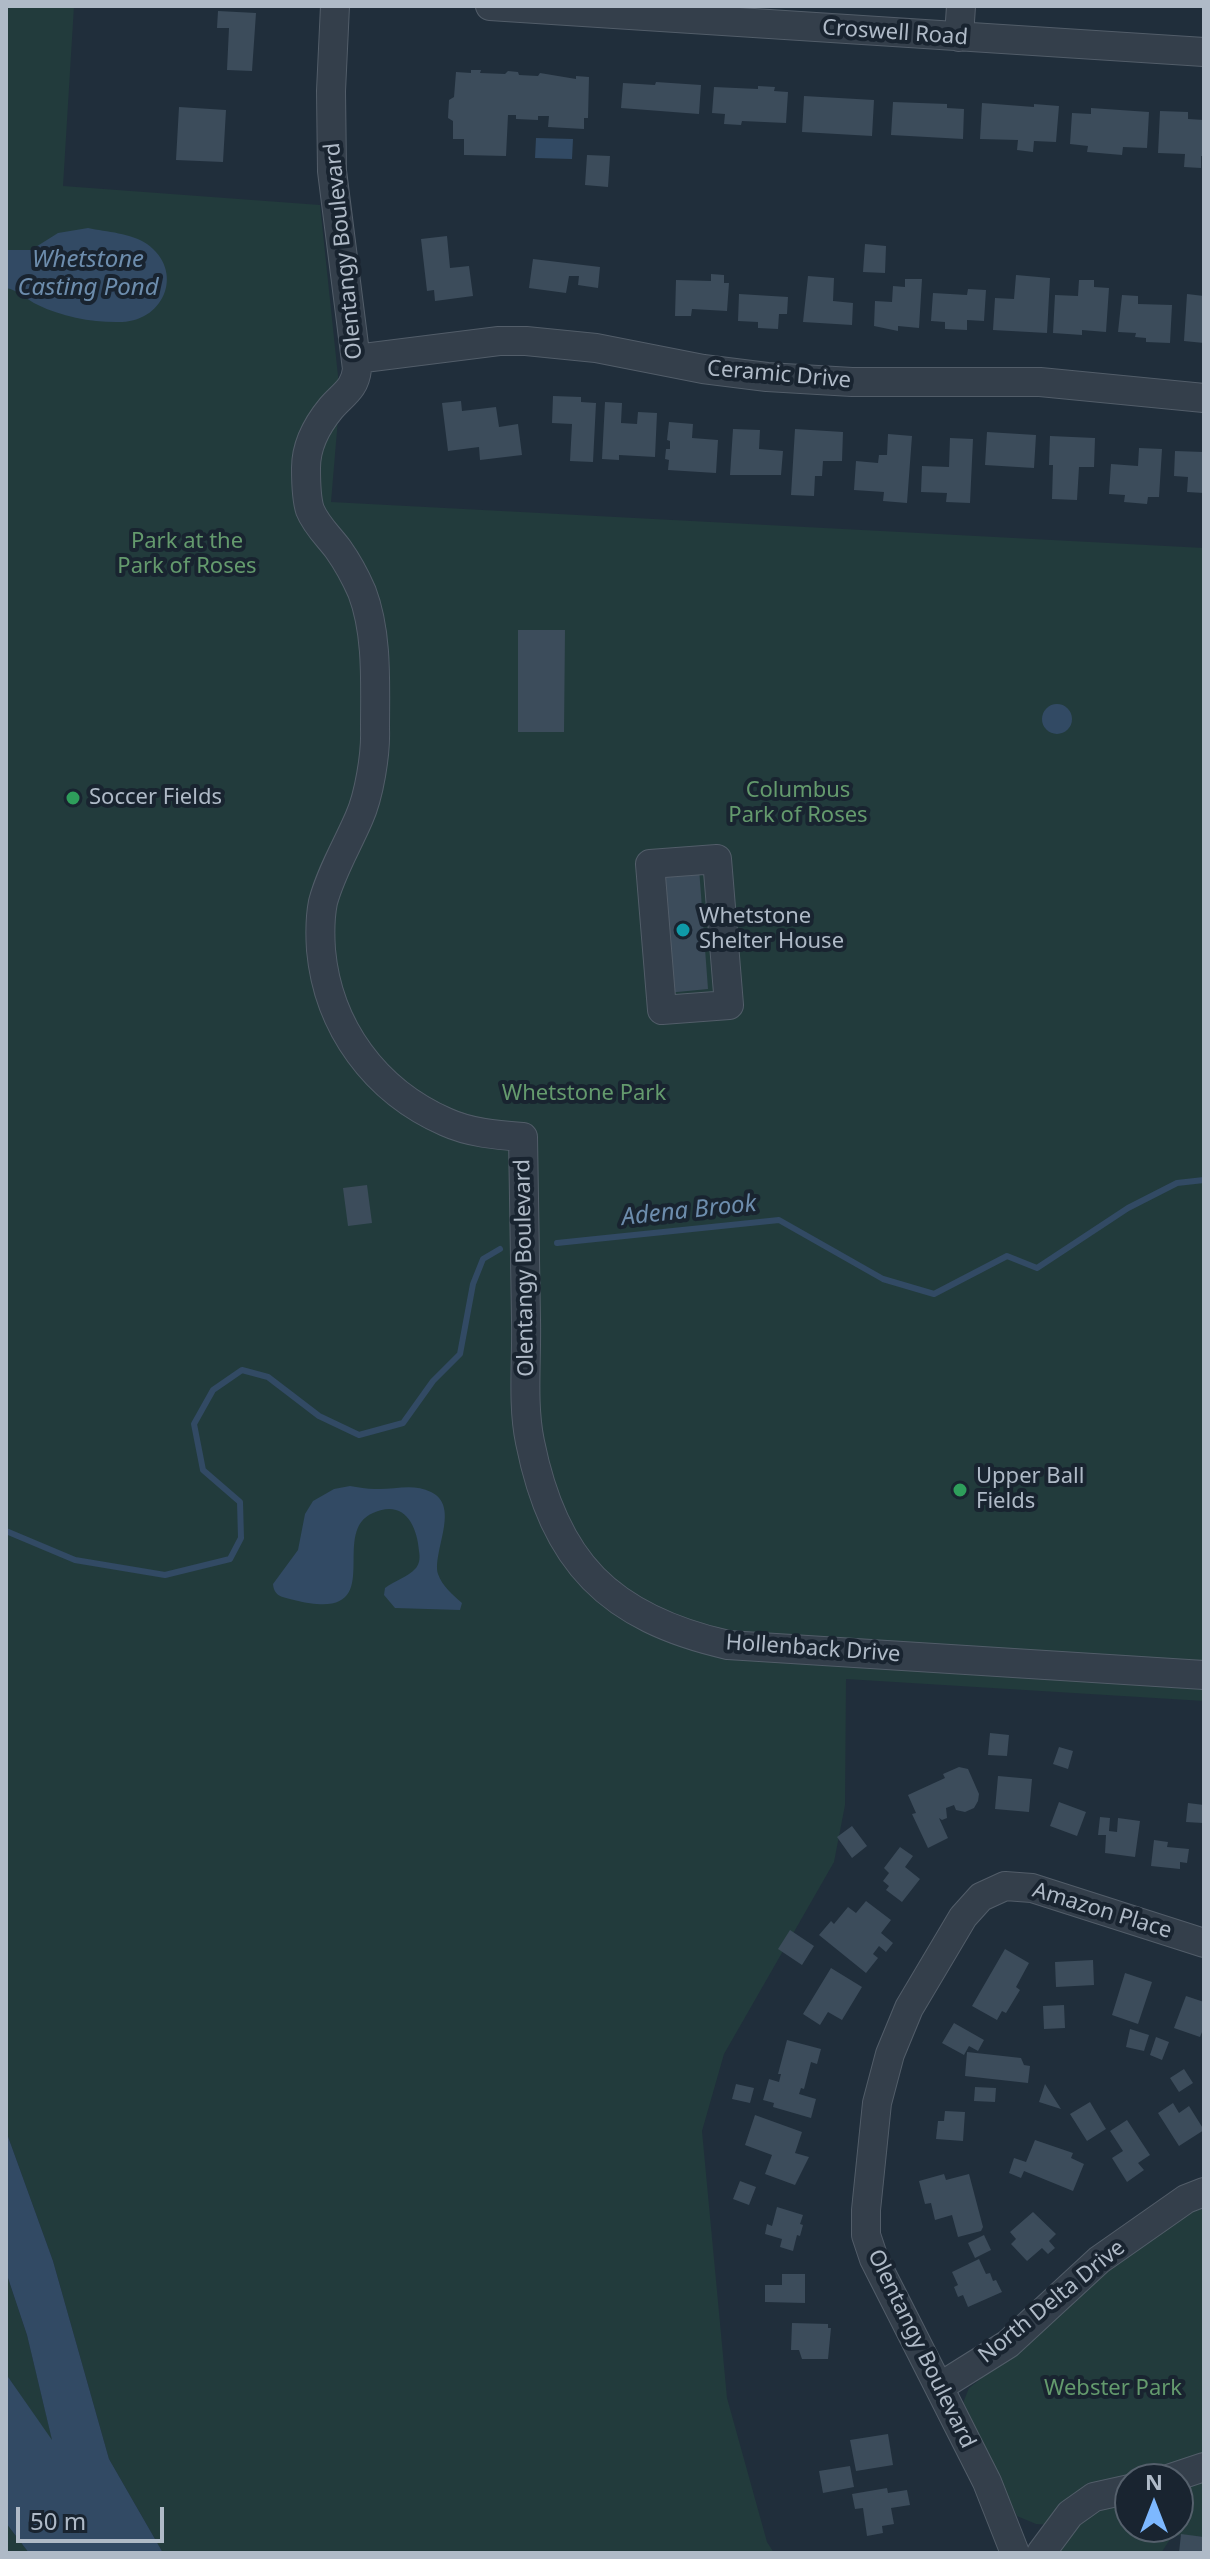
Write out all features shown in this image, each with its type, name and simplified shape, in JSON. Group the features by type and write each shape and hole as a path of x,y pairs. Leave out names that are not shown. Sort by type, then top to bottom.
{"street":[{"name":"Olentangy Boulevard","path":"335,6 331,91 332,171 356,359 354,385 320,422 310,443 306,465 310,509 352,569 371,626 376,734 365,804 334,870 323,904 320,937 323,970 345,1033 364,1061 387,1085 413,1105 447,1123 484,1134 523,1137 530,1441"},
{"name":"Croswell Road","path":"490,6 1204,52"},
{"path":"959,37 961,6"},
{"name":"Ceramic Drive","path":"356,359 499,341 536,341 767,377 852,382 1040,382 1204,398"},
{"path":"717,859 729,1005 662,1010 650,864 717,859"},
{"name":"Hollenback Drive","path":"530,1441 549,1505 569,1551 591,1578 616,1600 671,1630 741,1646 1204,1675"},
{"name":"Amazon Place","path":"963,1917 981,1897 1005,1886 1032,1888 1204,1943"},
{"name":"Olentangy Boulevard","path":"963,1917 909,2008 890,2054 877,2103 866,2235 874,2259 941,2386 1005,2523 1015,2553"},
{"name":"North Delta Drive","path":"941,2386 1008,2344 1099,2260 1186,2199 1204,2192"},
{"path":"1005,2523 1047,2545 1070,2514 1094,2497 1114,2493"}],"green space":[{"name":"Whetstone Park","path":"6,6 74,6 63,186 320,205 340,395 331,502 1204,548 1204,1701 846,1679 845,1805 834,1862 724,2054 702,2131 727,2398 767,2542 774,2553 163,2553 109,2459 53,2261 6,2131"},
{"name":"Webster Park","path":"1204,2200 1204,2458 1187,2463 1114,2463 1114,2490 1052,2525 1036,2524 1017,2516 963,2403 969,2388 1030,2340 1107,2272"},
{"path":"6,2272 27,2335 53,2443 6,2374"},
{"path":"1204,2474 1204,2537 1194,2536 1194,2477"},
{"path":"1114,2503 1114,2543 1168,2543 1161,2553 1054,2553 1086,2516"},
{"path":"6,2523 29,2553 6,2553"}],"water":[{"path":"536,138 573,139 572,159 535,158"},
{"name":"Whetstone Casting Pond","path":"88,228 134,237 158,255 165,267 167,280 165,292 150,313 122,322 79,318 47,309 6,288 6,250 31,250 58,233"},
{"path":"1057,704 1068,708 1072,719 1068,730 1057,734 1046,730 1042,719 1046,708"},
{"path":"350,1486 417,1488 431,1492 440,1499 445,1518 438,1574 462,1603 460,1610 395,1608 384,1595 385,1588 413,1571 419,1560 418,1541 412,1524 401,1512 393,1509 373,1513 360,1524 355,1539 351,1589 342,1600 324,1604 277,1594 273,1584 298,1550 305,1514 313,1501 334,1489"},
{"path":"6,2131 53,2261 109,2459 163,2553 29,2553 6,2523 6,2374 52,2440 27,2335 6,2272"}],"building":[{"path":"218,11 256,13 252,71 227,70 229,28 217,28"},
{"path":"471,70 538,76 540,73 576,79 576,76 589,77 588,118 584,118 584,129 548,127 549,116 538,116 538,120 516,119 516,115 508,115 506,156 464,155 464,139 453,139 453,121 448,118 449,100 454,97 456,72 471,73"},
{"path":"656,82 701,85 699,114 621,108 623,83 655,85"},
{"path":"758,86 788,92 786,123 742,121 741,125 724,124 725,114 712,113 714,87 758,89"},
{"path":"804,96 874,100 872,136 802,132"},
{"path":"893,102 947,104 947,108 964,109 963,139 891,135"},
{"path":"982,103 1059,106 1056,142 1034,141 1033,152 1017,150 1018,140 980,139"},
{"path":"179,107 226,110 223,162 176,160"},
{"path":"1091,108 1149,112 1147,148 1123,147 1122,155 1087,152 1088,146 1070,144 1072,113 1091,114"},
{"path":"1160,111 1188,112 1188,119 1204,120 1201,168 1184,167 1185,154 1158,153"},
{"path":"587,155 610,156 608,187 585,185"},
{"path":"447,236 450,268 469,266 473,296 435,301 434,290 427,291 421,239"},
{"path":"865,244 886,246 885,273 863,272"},
{"path":"533,259 600,267 598,288 578,285 579,276 569,276 566,293 529,288"},
{"path":"711,274 724,275 724,283 729,283 727,311 692,309 691,316 675,316 676,280 711,281"},
{"path":"1016,275 1050,278 1047,333 993,330 995,298 1014,299"},
{"path":"808,276 834,278 833,301 853,303 852,325 803,322"},
{"path":"905,279 922,279 919,328 898,326 898,331 874,326 875,301 892,302 893,286 905,287"},
{"path":"1079,280 1094,280 1094,287 1109,288 1106,332 1082,330 1082,335 1053,333 1055,295 1078,296"},
{"path":"968,289 986,290 984,321 967,320 967,330 945,329 945,322 931,321 933,293 967,295"},
{"path":"739,294 788,297 787,314 779,314 778,329 758,328 758,322 738,321"},
{"path":"1187,294 1204,296 1204,343 1184,341"},
{"path":"1122,295 1138,296 1138,304 1172,305 1170,343 1146,342 1146,338 1135,337 1136,333 1118,332"},
{"path":"553,396 581,397 581,402 596,403 593,462 570,461 572,424 552,423"},
{"path":"461,401 462,411 496,407 499,427 518,424 522,455 480,460 479,447 448,451 442,403"},
{"path":"605,402 622,403 621,423 637,424 638,412 657,413 655,457 619,455 619,460 602,459"},
{"path":"669,422 693,424 692,438 718,440 716,473 668,470 669,460 665,459 666,449 670,449 670,441 667,440"},
{"path":"733,429 760,430 759,449 783,451 781,475 730,475"},
{"path":"795,429 843,432 842,461 823,461 822,476 815,476 814,496 791,495"},
{"path":"987,432 1036,435 1034,468 985,465"},
{"path":"888,434 912,436 907,503 883,501 884,492 854,490 856,461 878,463 879,455 887,455"},
{"path":"1050,436 1095,438 1094,467 1079,467 1077,500 1052,499"},
{"path":"950,438 973,439 970,503 946,502 947,493 921,492 922,466 949,467"},
{"path":"1139,448 1162,449 1159,497 1148,497 1147,504 1124,502 1125,495 1109,494 1111,464 1138,466"},
{"path":"1175,451 1204,452 1204,493 1187,492 1188,477 1174,476"},
{"path":"518,630 565,630 564,732 518,732"},
{"name":"Whetstone Shelter House","path":"699,868 708,989 667,993 658,871"},
{"path":"367,1185 372,1223 348,1226 343,1188"},
{"path":"990,1733 1009,1735 1007,1756 988,1755"},
{"path":"1059,1747 1073,1751 1068,1769 1053,1764"},
{"path":"959,1767 968,1769 979,1794 978,1801 974,1808 965,1812 956,1810 954,1805 946,1808 947,1818 939,1818 948,1838 928,1848 912,1814 916,1813 908,1795 945,1778 943,1774"},
{"path":"998,1776 1032,1779 1029,1812 995,1809"},
{"path":"1059,1802 1086,1812 1077,1836 1050,1826"},
{"path":"1188,1803 1204,1805 1203,1823 1186,1822"},
{"path":"1100,1817 1110,1818 1109,1831 1117,1832 1118,1818 1140,1821 1135,1857 1105,1853 1106,1835 1098,1835"},
{"path":"852,1826 867,1846 852,1858 837,1837"},
{"path":"1154,1840 1168,1842 1167,1847 1189,1849 1187,1863 1180,1862 1180,1869 1151,1866"},
{"path":"900,1847 913,1856 905,1867 920,1879 902,1902 886,1890 889,1886 883,1881 889,1873 884,1868"},
{"path":"866,1901 891,1920 881,1933 893,1943 886,1952 879,1946 873,1954 878,1958 866,1973 819,1935 831,1921 834,1924 848,1907 856,1913"},
{"path":"790,1930 814,1946 802,1965 778,1949"},
{"path":"1005,1949 1029,1963 1016,1987 1020,1990 1006,2013 1002,2011 997,2020 972,2006"},
{"path":"1093,1960 1094,1985 1056,1987 1055,1962"},
{"path":"831,1968 862,1987 842,2020 828,2012 820,2025 803,2014"},
{"path":"1125,1973 1152,1982 1138,2024 1112,2015"},
{"path":"1186,1996 1204,2002 1204,2027 1200,2037 1174,2028"},
{"path":"1064,2005 1065,2028 1044,2029 1043,2006"},
{"path":"954,2023 984,2040 978,2051 969,2046 964,2055 942,2043"},
{"path":"1130,2029 1149,2035 1144,2051 1126,2047"},
{"path":"1156,2037 1169,2042 1162,2060 1150,2055"},
{"path":"787,2040 821,2049 817,2064 811,2062 804,2089 801,2088 799,2094 816,2099 811,2118 773,2107 774,2103 763,2100 769,2079 779,2082 781,2074 778,2074"},
{"path":"967,2052 1021,2058 1024,2065 1030,2066 1028,2083 965,2076"},
{"path":"1184,2069 1193,2083 1179,2092 1170,2078"},
{"path":"736,2084 754,2088 750,2103 732,2099"},
{"path":"1045,2084 1061,2109 1039,2102"},
{"path":"975,2087 996,2088 995,2102 974,2101"},
{"path":"1090,2102 1106,2129 1087,2141 1070,2114"},
{"path":"1173,2103 1179,2113 1189,2106 1204,2130 1179,2146 1158,2113"},
{"path":"945,2111 965,2112 963,2141 936,2139 938,2121 944,2121"},
{"path":"755,2115 802,2132 795,2153 809,2157 795,2185 765,2174 772,2155 745,2145"},
{"path":"1127,2120 1150,2155 1138,2163 1144,2170 1127,2182 1112,2158 1123,2151 1110,2131"},
{"path":"1035,2140 1073,2153 1071,2158 1084,2164 1073,2191 1024,2171 1021,2178 1009,2173 1014,2158 1026,2162"},
{"path":"944,2174 946,2180 969,2174 983,2227 981,2231 958,2237 952,2215 935,2220 931,2203 925,2204 919,2181"},
{"path":"740,2181 756,2187 749,2205 733,2199"},
{"path":"777,2207 803,2215 800,2236 797,2235 793,2251 780,2247 782,2239 765,2234 767,2224 772,2226"},
{"path":"1033,2212 1056,2234 1049,2241 1055,2248 1048,2254 1042,2248 1027,2261 1011,2244 1016,2239 1010,2232"},
{"path":"984,2235 991,2250 975,2258 968,2243"},
{"path":"979,2259 986,2274 990,2273 1002,2292 968,2307 963,2295 958,2297 954,2287 958,2285 952,2272"},
{"path":"782,2274 805,2274 805,2303 765,2302 765,2285 782,2285"},
{"path":"792,2323 828,2324 831,2328 828,2359 802,2359 799,2350 791,2350"},
{"path":"888,2434 893,2465 856,2471 850,2440"},
{"path":"850,2466 854,2487 823,2493 819,2471"},
{"path":"887,2488 888,2493 907,2490 910,2505 891,2508 894,2524 882,2526 883,2533 867,2536 863,2508 855,2509 852,2494"},
{"path":"1194,2536 1204,2537 1204,2553 1179,2553 1180,2543 1194,2543"}],"waterway":[{"name":"Adena Brook","path":"557,1243 779,1220 883,1279 934,1294 1007,1256 1037,1268 1128,1208 1177,1183 1204,1180"},
{"name":"Adena Brook","path":"6,1531 75,1560 165,1575 230,1559 241,1538 240,1502 203,1470 194,1424 213,1390 242,1370 268,1377 319,1416 359,1435 403,1423 433,1381 460,1354 473,1284 483,1259 500,1249"}],"place":[{"name":"Soccer Fields","path":"73,798"},
{"name":"Whetstone Shelter House","path":"683,930"},
{"name":"Upper Ball Fields","path":"960,1490"}],"park label":[{"name":"Park at the Park of Roses","path":"187,554"},
{"name":"Columbus Park of Roses","path":"798,804"}]}
